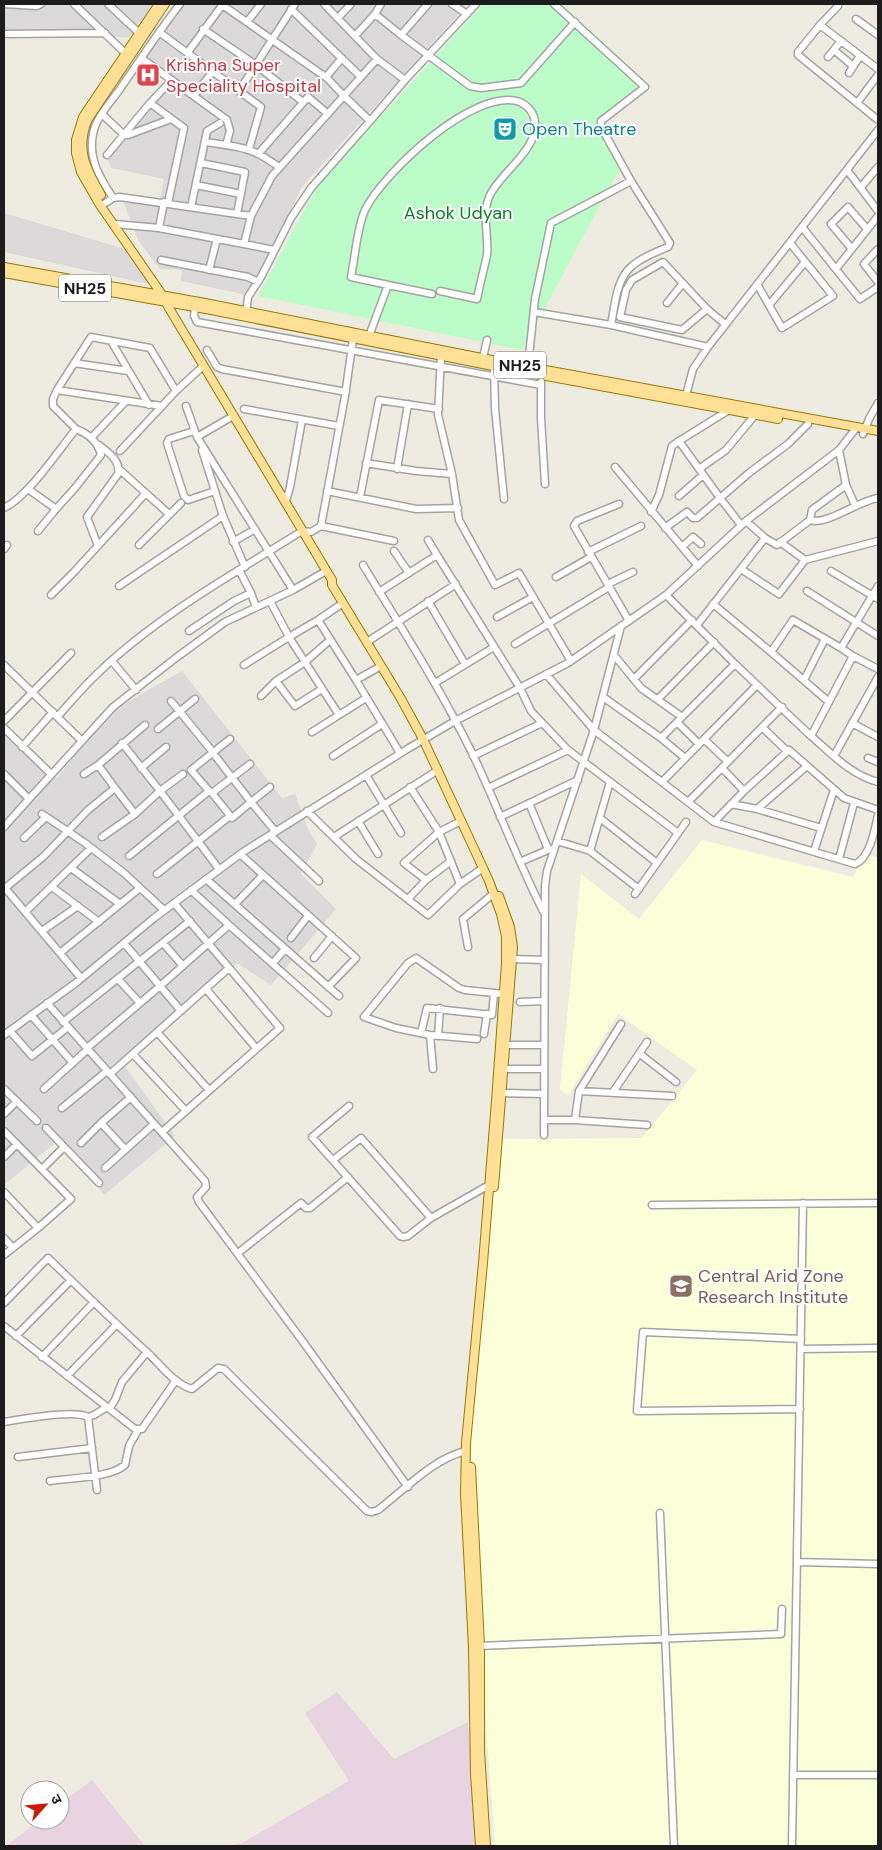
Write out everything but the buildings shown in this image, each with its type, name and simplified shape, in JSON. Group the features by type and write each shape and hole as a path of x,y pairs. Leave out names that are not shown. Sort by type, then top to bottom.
{"main road":[{"path":"103,205 81,172 76,153 76,140 83,117 159,4"},
{"path":"165,4 88,119 82,134 85,165 109,216 165,299 302,531 370,640 425,738 490,874 512,934 506,1045 501,1069 502,1092 490,1237 469,1438 477,1646 480,1846"},
{"name":"NH25","path":"4,267 246,315 353,339 541,375 860,430 878,436"},
{"name":"NH25","path":"4,273 165,299 195,308 369,336 528,366 729,410 808,424 878,432"},
{"path":"329,575 332,585 425,738 483,868 501,914 506,936 501,1069 466,1451 465,1494 477,1646"},
{"path":"478,1774 486,1846"}],"street":[{"path":"4,4 37,6 41,4"},
{"path":"74,4 125,53"},
{"path":"108,4 139,33"},
{"path":"113,198 100,179 94,164 93,134 102,115 158,32 180,4"},
{"path":"188,52 222,4 326,76 370,121"},
{"path":"247,22 260,4"},
{"path":"324,4 377,58 405,80"},
{"path":"338,18 351,4"},
{"path":"356,36 381,4"},
{"path":"401,35 428,4"},
{"path":"452,4 466,14"},
{"path":"246,315 248,297 258,282 291,218 311,188 405,80 476,4"},
{"path":"554,4 645,87 601,121 601,127 630,180 670,243 668,247 637,262 625,273 620,282 610,324"},
{"path":"239,91 293,6 361,76"},
{"path":"838,6 798,52 798,56 878,120"},
{"path":"375,14 428,56 475,88 516,84 525,80 575,22"},
{"path":"856,19 878,35"},
{"path":"820,25 878,69"},
{"path":"204,29 256,64 303,102"},
{"path":"158,32 261,107 248,149"},
{"path":"4,34 105,33"},
{"path":"828,58 841,41"},
{"path":"834,50 853,66"},
{"path":"849,73 860,56"},
{"path":"141,58 227,120 230,131 226,145"},
{"path":"326,76 342,58"},
{"path":"244,244 251,216 272,176 377,58"},
{"path":"194,96 213,71"},
{"path":"857,103 878,75"},
{"path":"107,155 123,134 172,80"},
{"path":"260,153 308,96 328,114"},
{"path":"432,294 351,277 365,210 402,163 419,146 455,120 495,102 507,100 520,102 527,106 534,116 534,133 524,152 490,194 485,219 486,255 477,299 440,291"},
{"path":"150,103 184,128 159,228"},
{"path":"102,115 123,134 171,119"},
{"path":"191,207 208,131 220,123"},
{"path":"685,399 693,369 708,347 878,130"},
{"path":"206,142 248,149 260,153 279,168"},
{"path":"201,163 245,172 238,214"},
{"path":"862,187 878,167"},
{"path":"847,170 878,210"},
{"path":"528,366 534,312 551,222 630,180"},
{"path":"196,185 241,194"},
{"path":"103,205 113,198 120,197 251,216"},
{"path":"852,249 831,224 848,207 867,229"},
{"path":"836,269 878,216"},
{"path":"114,224 159,228 274,250"},
{"path":"802,227 860,299 878,287"},
{"path":"210,270 217,239"},
{"path":"757,284 782,328 833,296 790,243"},
{"path":"878,249 864,264 878,282"},
{"path":"161,260 248,277 258,282"},
{"path":"707,309 682,330 620,317 626,290 632,280 663,262 707,309 725,324"},
{"path":"769,305 805,262"},
{"path":"667,303 683,284"},
{"path":"369,336 388,285"},
{"path":"195,308 194,316 197,322 541,385"},
{"path":"534,312 610,324 708,347"},
{"path":"169,514 119,468 116,461 91,438 76,429 53,406 53,399 91,337 150,348 176,391"},
{"path":"321,526 326,491 346,392 353,339"},
{"path":"484,358 487,340"},
{"path":"111,341 149,405"},
{"path":"206,350 217,367 222,369 346,392"},
{"path":"441,356 438,415 452,474 459,520 495,585 520,573 571,661"},
{"path":"74,363 128,371"},
{"path":"120,451 176,391 203,366"},
{"path":"494,366 495,409 504,499"},
{"path":"541,375 541,418 545,484"},
{"path":"57,390 162,406"},
{"path":"360,497 378,401 381,399 439,409"},
{"path":"91,438 126,401"},
{"path":"190,921 118,979 32,1056 7,1033 81,978 164,910 240,854 425,738 571,661 666,595 744,523 840,450 860,430 878,403"},
{"path":"398,469 408,404"},
{"path":"186,406 201,444 293,590"},
{"path":"244,409 339,426"},
{"path":"651,512 659,495 672,446 729,410"},
{"path":"679,496 701,472 726,450 755,414"},
{"path":"215,491 188,500 184,496 167,443 170,439 196,434 233,416"},
{"path":"286,501 302,420"},
{"path":"665,528 687,512 693,518 697,518 749,473 788,444 808,424"},
{"path":"4,508 12,504 28,488 76,429"},
{"path":"679,441 720,498 744,523 774,544 780,542 810,520 812,510 846,485"},
{"path":"201,444 223,516 256,607"},
{"path":"38,531 101,455 99,446"},
{"path":"840,450 846,485 855,505"},
{"path":"366,463 398,469 452,474"},
{"path":"98,546 87,517 118,474 119,468"},
{"path":"614,468 698,566"},
{"path":"28,488 56,509"},
{"path":"326,491 416,508 458,508"},
{"path":"51,594 146,493"},
{"path":"810,520 821,522 855,505 878,498"},
{"path":"139,545 181,503"},
{"path":"618,504 575,523 574,526 629,621"},
{"path":"119,586 223,516"},
{"path":"22,746 97,674 152,628 242,568 302,531 311,532 321,526 394,541"},
{"path":"556,576 590,554 641,526"},
{"path":"233,542 255,529"},
{"path":"682,547 694,536 701,544"},
{"path":"634,679 713,604 742,569 764,538"},
{"path":"428,540 520,688 531,711 568,750 678,833"},
{"path":"742,569 779,594 804,560 878,541"},
{"path":"780,542 804,560"},
{"path":"394,551 409,573"},
{"path":"379,592 437,555"},
{"path":"363,565 435,683 474,756 544,912"},
{"path":"831,571 875,597"},
{"path":"515,644 633,572"},
{"path":"5,824 113,707 177,657 225,622 270,600 329,575"},
{"path":"370,640 456,584"},
{"path":"840,648 855,622 875,597 878,586"},
{"path":"807,591 878,636"},
{"path":"189,631 234,601 252,593"},
{"path":"666,595 811,736 864,778 878,782"},
{"path":"498,617 533,597"},
{"path":"270,600 289,637 339,715"},
{"path":"428,601 465,664"},
{"path":"244,665 343,603"},
{"path":"713,604 829,702"},
{"path":"318,620 400,753"},
{"path":"771,652 794,620 878,669"},
{"path":"544,1136 544,912 547,871 551,849 557,841 594,730 621,626"},
{"path":"804,680 825,639"},
{"path":"262,696 276,680 305,662 330,640"},
{"path":"658,699 714,642"},
{"path":"435,683 494,647"},
{"path":"4,721 71,653"},
{"path":"614,655 641,688 658,699 702,742 728,762"},
{"path":"811,736 853,656"},
{"path":"112,661 136,690"},
{"path":"661,738 735,664"},
{"path":"4,665 82,740"},
{"path":"356,680 381,666"},
{"path":"546,674 594,730 714,822 855,864 861,860 871,845 878,815"},
{"path":"834,756 878,678"},
{"path":"276,680 295,706 322,689"},
{"path":"662,781 758,685"},
{"path":"603,697 686,758"},
{"path":"312,732 366,698"},
{"path":"158,729 195,699"},
{"path":"171,701 213,752 272,833 319,881"},
{"path":"689,801 782,708"},
{"path":"474,756 542,723"},
{"path":"852,723 878,737"},
{"path":"333,756 382,724"},
{"path":"84,774 98,765 145,725"},
{"path":"762,727 787,751 789,750 844,798 878,810"},
{"path":"4,728 51,774"},
{"path":"230,739 191,770 230,816"},
{"path":"122,743 219,869"},
{"path":"141,768 166,747"},
{"path":"488,788 568,750"},
{"path":"714,822 787,751"},
{"path":"868,758 878,762"},
{"path":"129,856 178,816 250,764"},
{"path":"98,765 135,814"},
{"path":"757,810 807,766"},
{"path":"722,768 744,791"},
{"path":"334,837 438,770"},
{"path":"4,774 29,799"},
{"path":"102,837 135,814 160,791 184,774"},
{"path":"366,775 401,833"},
{"path":"500,817 578,780"},
{"path":"590,851 610,782"},
{"path":"157,874 198,840 230,816 232,818 270,787"},
{"path":"81,978 4,889 44,856 88,810 115,788"},
{"path":"410,788 440,832 460,884"},
{"path":"814,851 834,790"},
{"path":"528,803 551,849"},
{"path":"839,859 854,803"},
{"path":"731,804 821,828"},
{"path":"307,811 356,859 428,915 460,884 483,868"},
{"path":"24,838 44,816 124,873 164,910"},
{"path":"600,818 656,864"},
{"path":"426,880 404,863 440,832 461,821"},
{"path":"358,822 378,854"},
{"path":"557,841 590,851 637,892 686,822"},
{"path":"25,912 91,848"},
{"path":"520,862 551,849"},
{"path":"240,854 356,958 328,987"},
{"path":"408,899 426,880 451,860"},
{"path":"71,868 120,904"},
{"path":"235,904 263,875"},
{"path":"206,879 338,996"},
{"path":"52,886 99,922"},
{"path":"60,953 140,888"},
{"path":"191,890 328,1013"},
{"path":"468,947 463,919 493,894"},
{"path":"162,1132 280,1028 174,903"},
{"path":"42,931 78,906"},
{"path":"290,938 308,916"},
{"path":"44,1089 229,924"},
{"path":"314,958 332,936"},
{"path":"124,943 181,1011"},
{"path":"164,943 183,966"},
{"path":"273,963 286,949"},
{"path":"477,1039 430,1035 396,1028 364,1017 408,963 416,958 459,988 504,994"},
{"path":"512,959 545,960"},
{"path":"62,1108 133,1054 229,968"},
{"path":"118,979 140,1003"},
{"path":"206,989 256,1048"},
{"path":"422,1033 426,1009 429,1007 492,1015 494,993"},
{"path":"520,1002 544,1001"},
{"path":"47,1003 205,1181 206,1187 198,1196 198,1200 302,1339 408,1487"},
{"path":"438,1036 440,1008"},
{"path":"484,1034 487,1014"},
{"path":"31,1015 73,1063"},
{"path":"575,1120 578,1091 621,1024"},
{"path":"157,1032 209,1090"},
{"path":"430,1035 433,1069"},
{"path":"612,1092 647,1042"},
{"path":"506,1045 544,1045"},
{"path":"133,1054 186,1111"},
{"path":"640,1054 676,1082"},
{"path":"501,1069 543,1070"},
{"path":"4,1089 37,1121"},
{"path":"578,1091 672,1096"},
{"path":"502,1092 543,1094"},
{"path":"81,1143 131,1097"},
{"path":"4,1114 17,1102"},
{"path":"349,1106 312,1137 400,1236 408,1236 431,1218 489,1185"},
{"path":"544,1120 575,1120 647,1125"},
{"path":"101,1123 126,1149"},
{"path":"104,1168 154,1124"},
{"path":"46,1128 99,1183"},
{"path":"4,1131 71,1199 4,1255"},
{"path":"332,1160 361,1138 431,1218"},
{"path":"4,1157 17,1144"},
{"path":"42,1168 64,1147"},
{"path":"238,1254 301,1203 306,1208 313,1207 348,1177"},
{"path":"4,1192 38,1228"},
{"path":"792,1846 803,1202"},
{"path":"652,1205 878,1202"},
{"path":"4,1238 13,1248"},
{"path":"4,1304 48,1258 176,1380 188,1388 192,1389 216,1369 222,1368 367,1511 378,1510 441,1461 453,1454 466,1451"},
{"path":"16,1336 72,1280"},
{"path":"42,1357 94,1302"},
{"path":"67,1376 116,1324"},
{"path":"4,1326 134,1429 138,1430"},
{"path":"800,1409 637,1410 643,1332 801,1339"},
{"path":"801,1349 878,1348"},
{"path":"4,1422 68,1414 94,1415 108,1408 115,1400 122,1382 147,1352"},
{"path":"50,1481 95,1475 118,1470 125,1465 129,1446 138,1430 142,1429 176,1380"},
{"path":"88,1416 97,1490"},
{"path":"18,1457 92,1448"},
{"path":"660,1514 674,1846"},
{"path":"797,1562 878,1564"},
{"path":"477,1646 567,1644 782,1634 782,1609"},
{"path":"793,1775 878,1775"}],"shaded area":[{"path":"4,4 153,4 130,37 4,36"},
{"path":"185,4 468,4 301,188 278,238 247,295 181,281 182,270 160,269 138,240 123,201 160,199 164,179 111,168 107,156 166,82 142,62"},
{"path":"4,213 132,251 153,285 4,252"},
{"path":"182,671 282,798 295,794 308,829 317,844 301,874 336,909 271,985 237,963 124,1065 175,1136 104,1195 60,1139 4,1185 4,726 57,778 108,713"},
{"name":"Central Arid Zone Research Institute","path":"702,840 853,877 866,854 878,858 878,1846 495,1846 480,1646 470,1432 496,1139 642,1138 697,1070 618,1014 568,1096 560,1089 581,874 639,919"},
{"path":"337,1692 394,1759 468,1722 477,1846 228,1846 242,1843 349,1781 305,1713"},
{"path":"92,1780 145,1846 6,1846 27,1830 70,1830 70,1796"}],"green space":[{"name":"Ashok Udyan","path":"483,4 562,4 651,87 603,122 624,161 522,350 258,296 317,187"}],"place":[{"name":"Krishna Super Speciality Hospital","path":"148,75"},
{"name":"Open Theatre","path":"505,129"},
{"name":"Central Arid Zone Research Institute","path":"681,1286"}]}
